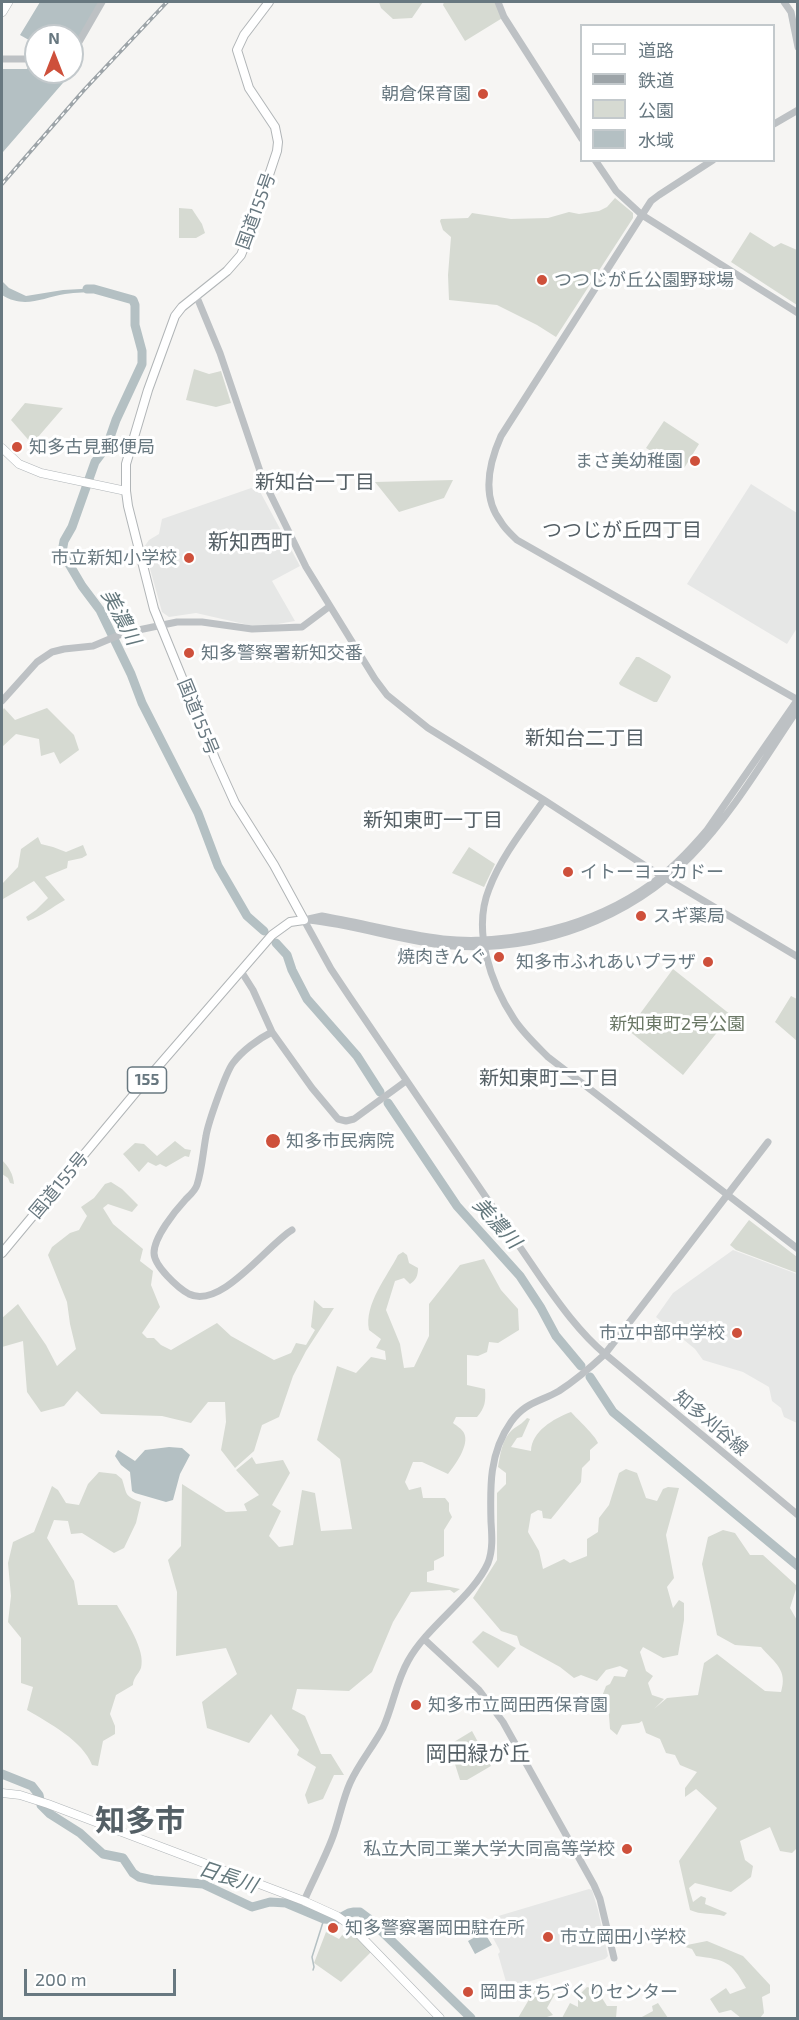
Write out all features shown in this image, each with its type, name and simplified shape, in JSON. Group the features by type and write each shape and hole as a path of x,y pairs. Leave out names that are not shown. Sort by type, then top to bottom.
{"highway":[{"path":"2,12 8,2"},
{"name":"国道155号","path":"2,1253 277,930 290,922 304,920 274,865 229,792 149,594 126,491 126,464 170,327 182,307 227,271 241,255 277,151 275,127 249,88 237,50 244,35 270,2"}],"main road":[{"path":"2,448 25,467 41,473 126,491"},
{"path":"2,1793 40,1802 304,1901 340,1918 366,1941 440,2019"}],"street":[{"path":"84,33 102,2"},
{"path":"498,2 504,17 580,137"},
{"path":"784,2 791,12 798,47"},
{"path":"2,59 24,59"},
{"path":"775,123 798,110"},
{"path":"596,162 616,190 642,215 798,313"},
{"path":"304,920 328,922 428,943 484,943 542,939 592,923 636,901 693,846 707,830 797,699 517,540 499,521 488,487 492,454 501,436 651,201 710,162"},
{"path":"196,295 220,353 262,477 306,567 387,695 428,728 798,957"},
{"path":"2,701 37,662 52,652 93,646 124,633 177,621 202,621 268,630 302,627 330,606"},
{"path":"664,876 691,857 711,833 798,709"},
{"path":"544,800 521,832 488,890 484,910 484,943 498,991 515,1020 548,1057 798,1249"},
{"name":"知多刈谷線","path":"304,920 331,969 555,1298 605,1354 798,1515"},
{"path":"241,971 251,986 272,1032 312,1088 338,1119 343,1121 354,1119 406,1081"},
{"path":"272,1032 260,1039 232,1064 207,1133 197,1185 169,1221 157,1242 155,1259 163,1271 183,1290 194,1296 206,1297 217,1292 248,1269 292,1230"},
{"path":"304,1901 332,1839 350,1784 382,1730 405,1665 424,1639 475,1583 486,1566 491,1551 490,1490 493,1465 509,1424 523,1408 558,1392 605,1354 768,1142"},
{"path":"424,1639 479,1690 503,1722 594,1885 600,1899 614,1959"}],"shaded area":[{"path":"751,484 797,513 797,628 787,644 687,584"},
{"path":"257,486 300,566 272,581 295,621 253,626 196,613 169,617 162,612 144,547 149,540 159,534 162,519"},
{"name":"市立中部中学校","path":"733,1250 797,1274 797,1423 784,1417 781,1408 772,1401 769,1387 743,1372 703,1360 695,1349 656,1317 673,1293"},
{"name":"市立岡田小学校","path":"592,1890 598,1910 608,1956 605,1959 524,1983 509,1992 498,1954 499,1949 486,1925 495,1917"}],"green space":[{"path":"379,2 423,2 412,18 393,19 381,8"},
{"path":"444,2 498,2 504,17 465,41 443,5"},
{"path":"615,198 633,213 633,218 556,337 497,305 449,300 451,237 443,230 441,219 468,218 472,213 511,219 548,218 569,212 579,214 599,211 607,207"},
{"path":"179,208 192,209 205,233 196,238 179,238"},
{"path":"750,232 774,247 781,243 797,250 797,305 731,262"},
{"path":"194,369 209,374 221,371 231,403 216,407 186,400"},
{"path":"25,403 63,408 32,444 11,420"},
{"path":"664,421 699,444 683,470 646,448"},
{"path":"453,480 444,498 399,512 375,482"},
{"path":"636,657 671,677 657,702 619,683"},
{"path":"4,708 15,720 47,708 74,735 79,750 60,764 54,752 41,756 39,739 16,734 2,747 2,711"},
{"path":"38,837 41,844 66,852 83,845 87,855 68,861 67,868 45,877 65,900 28,921 26,917 48,898 34,881 3,899 2,903 2,884 18,867 21,849"},
{"path":"469,847 495,864 484,887 452,873"},
{"name":"新知東町2号公園","path":"673,969 731,1015 683,1075 628,1030"},
{"path":"791,996 797,999 797,1041 775,1022"},
{"path":"175,1141 185,1149 191,1150 189,1157 185,1156 166,1167 148,1162 139,1172 123,1154 135,1143 144,1144 157,1156"},
{"path":"2,1160 13,1177 14,1184 2,1174"},
{"path":"111,1182 122,1189 138,1205 132,1212 108,1204 103,1208 113,1224 143,1249 140,1261 153,1271 151,1285 160,1307 142,1333 147,1338 154,1338 171,1350 217,1323 231,1336 274,1360 291,1353 296,1343 306,1345 315,1330 311,1327 314,1300 323,1308 334,1308 293,1376 279,1417 262,1425 254,1451 235,1468 221,1450 226,1422 225,1402 208,1402 191,1423 162,1416 101,1414 77,1391 64,1406 41,1412 27,1392 23,1341 2,1347 2,1318 18,1304 46,1345 57,1366 76,1349 67,1302 48,1255 52,1247 70,1233 79,1230 87,1216 81,1207 94,1198 105,1184"},
{"path":"749,1220 797,1257 797,1273 736,1250 730,1245"},
{"path":"403,1252 407,1255 409,1263 418,1268 417,1276 410,1284 404,1278 395,1281 386,1310 400,1344 404,1368 414,1367 429,1336 429,1304 460,1265 484,1259 501,1290 518,1309 519,1330 498,1343 489,1342 487,1352 478,1356 467,1355 467,1385 485,1389 485,1401 477,1417 456,1417 453,1423 464,1433 465,1443 461,1455 448,1474 422,1462 413,1462 405,1482 409,1490 421,1487 423,1498 445,1498 449,1503 452,1517 444,1530 444,1556 434,1561 434,1570 427,1572 427,1582 460,1589 454,1593 450,1590 411,1592 393,1622 372,1672 349,1691 297,1689 292,1709 305,1716 321,1754 331,1754 344,1775 334,1775 323,1799 308,1804 305,1795 316,1767 297,1755 299,1750 271,1714 249,1743 207,1728 202,1702 237,1674 226,1648 176,1656 177,1592 168,1560 181,1546 182,1484 226,1512 247,1511 244,1504 259,1495 236,1470 252,1457 256,1464 283,1460 290,1473 272,1505 281,1511 269,1536 279,1547 293,1545 302,1490 315,1493 321,1531 352,1529 340,1459 317,1440 337,1366 356,1373 371,1357 386,1360 385,1351 376,1348 381,1339 369,1330 368,1320 373,1301 398,1255"},
{"path":"571,1412 598,1443 590,1450 590,1460 582,1468 581,1482 551,1519 543,1518 542,1511 538,1510 531,1514 528,1532 539,1551 543,1569 564,1559 570,1563 587,1556 587,1539 598,1532 599,1518 609,1505 619,1473 626,1469 637,1473 646,1498 657,1501 663,1489 679,1488 666,1535 674,1578 667,1587 673,1608 679,1600 684,1603 684,1620 678,1655 663,1658 643,1647 640,1652 646,1671 653,1676 648,1683 652,1695 664,1699 654,1709 667,1698 698,1695 704,1663 717,1654 765,1691 781,1692 783,1678 779,1667 761,1647 735,1645 717,1635 702,1564 708,1537 723,1530 735,1533 750,1555 763,1555 797,1586 790,1608 798,1622 797,1848 792,1853 780,1851 770,1827 740,1841 745,1860 753,1866 751,1877 731,1892 695,1883 689,1888 693,1902 701,1896 706,1898 705,1904 727,1913 724,1916 690,1910 679,1861 717,1808 696,1789 685,1797 685,1788 697,1772 680,1765 675,1755 666,1753 660,1739 646,1733 642,1721 622,1725 617,1735 610,1729 609,1715 601,1699 606,1686 610,1684 614,1676 625,1677 628,1670 620,1666 606,1670 597,1681 581,1675 574,1678 560,1667 520,1645 517,1636 501,1631 473,1598 497,1560 497,1493 506,1484 506,1473 498,1467 506,1438 527,1418 530,1419 522,1437 517,1438 511,1447 531,1451 539,1432 557,1418"},
{"path":"99,1472 116,1474 122,1479 129,1496 141,1502 136,1523 124,1548 114,1553 82,1533 71,1534 68,1521 54,1520 47,1538 74,1581 78,1605 117,1605 141,1653 141,1668 133,1685 116,1695 110,1714 115,1726 115,1734 103,1741 98,1766 92,1765 88,1756 73,1740 27,1710 33,1687 21,1683 21,1638 8,1622 11,1596 8,1563 13,1542 34,1532 52,1486 58,1490 66,1503 79,1505 88,1484"},
{"path":"483,1631 516,1648 498,1668 472,1642"},
{"path":"472,1731 491,1766 467,1780 460,1780 449,1745"},
{"path":"350,1925 374,1949 341,1982 314,1963 326,1932 339,1939"},
{"path":"707,1941 743,1956 770,1985 770,1993 762,1997 764,2013 760,2018 741,2018 731,2010 719,2013 710,1999 726,1988 730,1994 746,1988 727,1963 696,1956 692,1949 682,1946"},
{"path":"547,1984 557,1990 547,2008 553,2015 544,2018 518,2018 534,1991"},
{"path":"587,1987 597,1990 607,2006 617,2006 616,2018 562,2018 570,2003 578,2007 578,1996"},
{"path":"658,2003 668,2018 640,2018 653,2011 652,2006"}],"water":[{"path":"40,2 99,2 84,28 84,24 27,24"},
{"path":"2,69 24,69 24,84 62,84 3,152 2,157"},
{"path":"2,281 9,288 26,296 63,290 99,288 99,291 65,294 26,302 2,295"},
{"path":"182,1448 190,1455 180,1474 173,1500 166,1502 132,1491 130,1472 115,1456 118,1450 135,1461 145,1450"},
{"path":"484,1932 492,1945 475,1954 468,1941"}],"waterway":[{"name":"美濃川","path":"87,289 133,300 135,325 142,351 142,364 116,420 107,446 95,462 72,527 64,541 62,552 82,586 100,610 131,674 142,703 198,813 218,866 247,916 264,931"},
{"name":"美濃川","path":"276,943 287,955 307,999 357,1056 380,1092"},
{"name":"美濃川","path":"388,1103 457,1206 520,1276 556,1336 581,1366"},
{"name":"美濃川","path":"590,1377 613,1412 798,1566"},
{"name":"日長川","path":"2,1774 32,1786 39,1795 41,1805 50,1814 80,1833 103,1854 123,1858 133,1873 139,1877 203,1884 252,1907 270,1902 286,1903 324,1919 336,1920 349,1913 360,1912 471,2018"},
{"path":"313,1970 312,1957 324,1919"}],"railway":[{"path":"2,184 84,90 167,2"}],"place":[{"name":"朝倉保育園","path":"483,94"},
{"name":"つつじが丘公園野球場","path":"542,280"},
{"name":"知多古見郵便局","path":"17,447"},
{"name":"まさ美幼稚園","path":"695,461"},
{"name":"市立新知小学校","path":"189,558"},
{"name":"知多警察署新知交番","path":"189,653"},
{"name":"イトーヨーカドー","path":"568,872"},
{"name":"スギ薬局","path":"641,916"},
{"name":"焼肉きんぐ","path":"499,957"},
{"name":"知多市ふれあいプラザ","path":"708,962"},
{"name":"知多市民病院","path":"273,1141"},
{"name":"市立中部中学校","path":"737,1333"},
{"name":"知多市立岡田西保育園","path":"416,1705"},
{"name":"私立大同工業大学大同高等学校","path":"627,1849"},
{"name":"知多警察署岡田駐在所","path":"333,1928"},
{"name":"市立岡田小学校","path":"548,1937"},
{"name":"岡田まちづくりセンター","path":"468,1992"}],"district":[{"name":"新知台一丁目","path":"315,482"},
{"name":"つつじが丘四丁目","path":"622,530"},
{"name":"新知西町","path":"250,542"},
{"name":"新知台二丁目","path":"585,738"},
{"name":"新知東町一丁目","path":"433,820"},
{"name":"新知東町二丁目","path":"549,1078"},
{"name":"岡田緑が丘","path":"478,1754"},
{"name":"知多市","path":"140,1821"}]}
